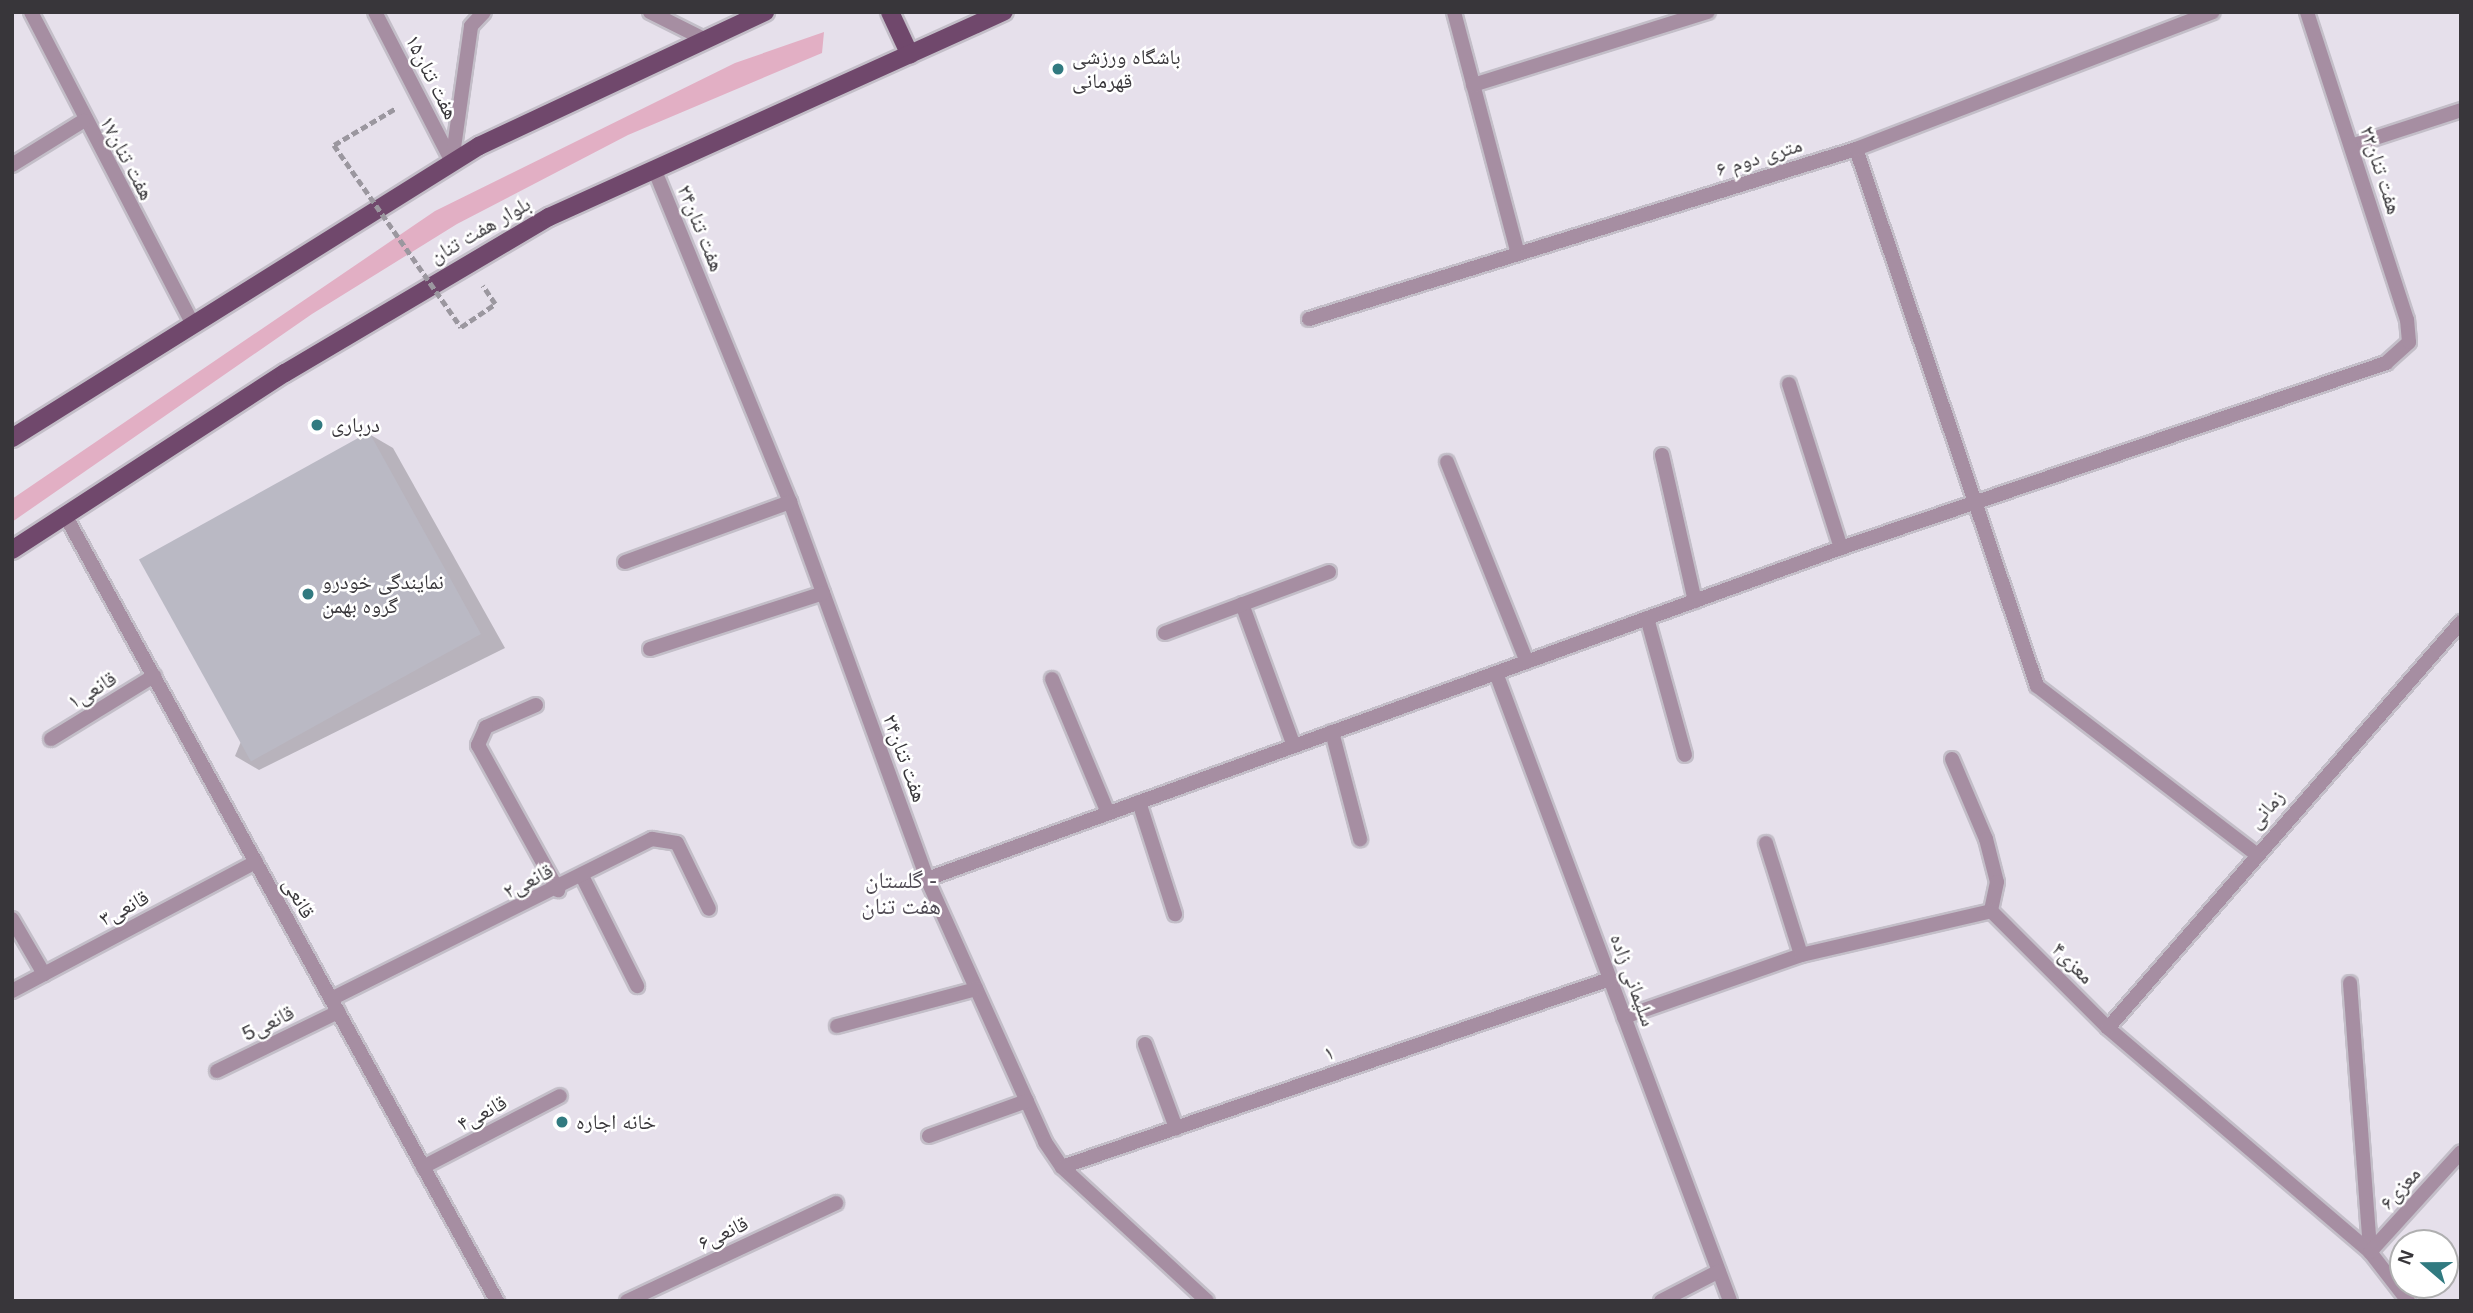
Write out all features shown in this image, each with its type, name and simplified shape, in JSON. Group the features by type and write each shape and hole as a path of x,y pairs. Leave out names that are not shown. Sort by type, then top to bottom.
{"main road":[{"path":"12,438 191,321 452,162 765,12"},
{"path":"890,12 911,55"},
{"name":"بلوار هفت تنان","path":"12,550 456,270 549,217 655,172 1004,12"}],"street":[{"name":"هفت تنان۱۷","path":"31,12 83,121 191,321"},
{"name":"هفت تنان۱۵","path":"375,12 452,162"},
{"path":"452,162 471,26 484,12"},
{"path":"650,12 706,40"},
{"path":"1454,12 1518,254"},
{"path":"1473,85 1708,12"},
{"name":"۶ متری دوم","path":"1309,319 1856,149 2213,12"},
{"name":"۲۲هفت تنان","path":"1975,507 2386,363 2409,342 2351,146 2307,12"},
{"path":"2351,146 2461,110"},
{"path":"12,165 83,121"},
{"path":"1856,149 2037,687 2255,853"},
{"name":"هفت تنان۲۴","path":"655,172 790,502 926,879 1027,1101 1062,1167 1207,1301"},
{"path":"1788,384 1841,548"},
{"path":"1662,455 1695,601"},
{"path":"1447,462 1527,662"},
{"path":"625,562 790,502"},
{"path":"926,879 1841,548 1975,507"},
{"name":"قانعی","path":"65,515 496,1301"},
{"path":"1165,633 1329,572"},
{"path":"650,649 823,593"},
{"path":"1242,604 1294,747"},
{"path":"1647,618 1685,755"},
{"name":"زمانی","path":"2108,1028 2255,853 2461,622"},
{"name":"سلیمانی زاده","path":"1496,673 1730,1301"},
{"name":"۱قانعی","path":"51,739 154,676"},
{"path":"1052,679 1108,813"},
{"path":"537,705 486,727 478,745 558,890"},
{"path":"1332,732 1360,839"},
{"path":"1624,1017 1801,955 1991,911 1997,882 1986,839 1952,759"},
{"path":"1139,802 1175,914"},
{"name":"۲قانعی","path":"334,1006 583,878 652,839 666,839 677,843 709,909"},
{"path":"1766,843 1801,955"},
{"name":"۳قانعی","path":"12,991 256,862"},
{"path":"583,878 637,986"},
{"name":"۴معزی","path":"1991,911 2108,1028 2370,1252 2408,1301"},
{"path":"12,919 44,974"},
{"name":"۱","path":"1062,1167 1610,979"},
{"path":"2350,983 2370,1252"},
{"path":"837,1026 976,989"},
{"name":"5قانعی","path":"217,1071 334,1006"},
{"path":"1145,1044 1176,1128"},
{"name":"۴قانعی","path":"423,1167 560,1096"},
{"path":"929,1136 1027,1101"},
{"name":"۶معزی","path":"2370,1252 2461,1152"},
{"name":"۶قانعی","path":"628,1301 836,1203"},
{"path":"1661,1301 1719,1271"}],"path":[{"path":"368,126 334,145 461,327 495,304"}],"shaded area":[{"path":"824,32 822,53 628,135 457,224 312,314 12,522 12,499 435,211 735,63"}],"building":[{"name":"نمایندگی خودرو گروه بهمن","path":"369,432 481,634 251,762 139,560"}],"place":[{"name":"باشگاه ورزشی قهرمانی","path":"1058,69"},
{"name":"درباری","path":"317,425"},
{"name":"نمایندگی خودرو گروه بهمن","path":"308,594"},
{"name":"خانه اجاره","path":"562,1122"}],"district":[{"name":"گلستان - هفت تنان","path":"901,893"}]}
